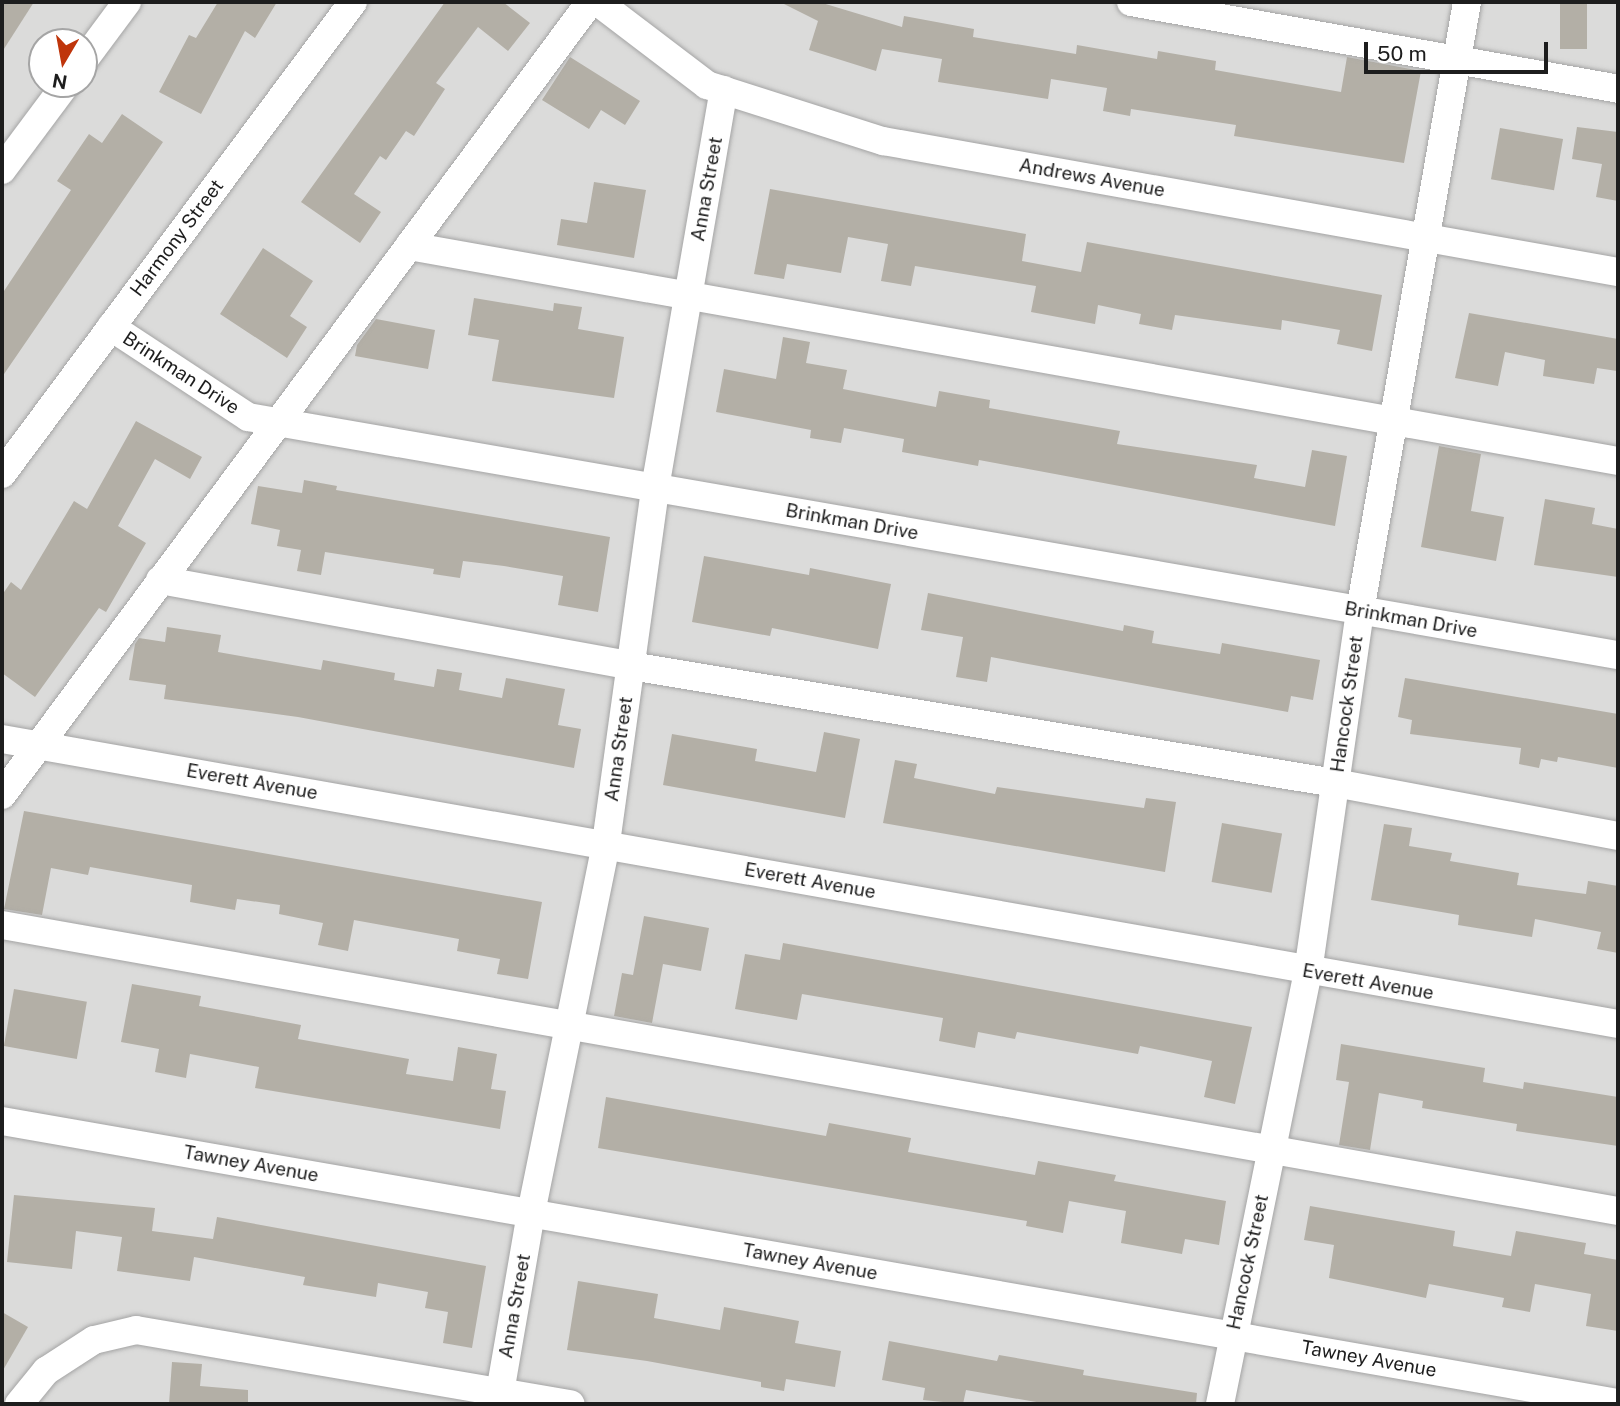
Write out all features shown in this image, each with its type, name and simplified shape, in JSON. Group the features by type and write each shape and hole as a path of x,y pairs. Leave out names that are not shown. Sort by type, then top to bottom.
{"street":[{"path":"98,41 127,2"},
{"name":"Harmony Street","path":"2,474 353,2"},
{"path":"2,794 590,2"},
{"name":"Andrews Avenue","path":"598,2 707,85 883,141 1618,272"},
{"path":"1130,2 1618,89"},
{"name":"Hancock Street","path":"1220,1404 1308,972 1360,611 1467,2"},
{"name":"Anna Street","path":"499,1398 531,1213 606,843 655,488 724,90"},
{"path":"2,170 56,98"},
{"path":"409,246 1618,461"},
{"name":"Brinkman Drive","path":"111,327 248,417 1618,655"},
{"path":"160,580 631,666 1335,783 1618,836"},
{"name":"Everett Avenue","path":"2,739 606,843 1308,972 1618,1024"},
{"path":"2,925 1618,1212"},
{"name":"Tawney Avenue","path":"2,1121 1618,1403"},
{"path":"19,1404 46,1371 94,1340 136,1329 499,1398 571,1404"}],"shaded area":[{"path":"2,2 1618,2 1618,1404 2,1404"}],"building":[{"path":"2,2 34,2 2,52"},
{"path":"218,2 277,2 255,38 245,31 201,114 159,92 189,35 196,38"},
{"path":"445,2 503,2 530,23 508,51 478,27 436,83 445,89 414,136 406,131 386,160 380,156 354,194 381,212 360,243 301,202"},
{"path":"780,2 819,2 902,27 904,16 974,29 973,37 1076,54 1077,45 1157,59 1158,51 1216,61 1215,70 1341,92 1347,57 1421,71 1404,163 1234,136 1236,125 1131,109 1130,116 1103,111 1107,88 1051,79 1048,99 938,82 942,59 882,49 876,71 809,50 818,21"},
{"path":"1560,2 1587,2 1587,49 1560,49"},
{"path":"570,57 640,101 625,125 601,110 589,129 542,100"},
{"path":"122,114 163,142 2,377 2,294 71,190 57,181 89,134 102,143"},
{"path":"1577,127 1618,132 1618,201 1596,197 1602,164 1572,159"},
{"path":"1500,128 1563,139 1554,190 1491,179"},
{"path":"594,182 646,190 634,258 557,245 561,219 587,223"},
{"path":"770,189 1026,234 1022,261 1081,272 1087,242 1382,295 1372,351 1337,344 1340,330 1282,320 1281,330 1175,315 1172,330 1139,324 1141,314 1098,305 1095,324 1031,312 1036,286 915,266 911,286 881,281 888,244 848,237 841,273 787,264 784,279 754,274"},
{"path":"263,248 313,281 290,316 307,327 287,358 220,314"},
{"path":"474,298 553,311 554,303 582,307 578,329 624,337 614,398 492,381 499,340 468,335"},
{"path":"1469,313 1618,339 1617,371 1597,368 1594,384 1543,376 1545,360 1505,352 1498,386 1455,378"},
{"path":"376,319 435,330 428,369 355,356 357,345"},
{"path":"783,337 810,342 806,363 847,370 843,389 936,407 939,391 990,400 989,408 1120,431 1117,444 1257,465 1254,478 1305,487 1312,450 1347,456 1335,526 979,460 978,466 902,452 904,439 844,428 841,443 810,438 811,430 716,412 724,369 776,379"},
{"path":"136,421 202,457 190,479 155,459 118,526 146,543 106,612 99,608 35,697 2,673 2,595 11,582 21,590 74,501 87,509"},
{"path":"1439,446 1481,454 1471,511 1504,517 1496,561 1421,547"},
{"path":"304,480 337,486 336,490 610,537 598,612 558,605 563,576 504,566 463,561 460,578 433,574 434,569 325,552 321,575 297,571 301,550 277,546 280,530 251,524 258,486 302,493"},
{"path":"1545,499 1595,508 1592,524 1618,529 1618,577 1534,565"},
{"path":"704,556 809,575 810,568 891,584 878,649 772,628 770,636 692,622"},
{"path":"928,593 1123,631 1124,625 1154,631 1152,643 1220,654 1222,643 1320,660 1313,700 1291,696 1288,712 991,657 987,682 956,677 963,637 921,630"},
{"path":"167,627 221,635 218,652 321,670 323,660 395,673 394,680 434,687 437,669 462,673 459,690 502,698 506,678 565,689 558,725 581,729 574,768 298,717 164,699 166,685 129,680 135,644 139,638 165,642"},
{"path":"1405,678 1618,714 1618,768 1558,757 1557,762 1541,759 1539,768 1519,764 1521,748 1410,734 1412,720 1398,717"},
{"path":"824,732 860,739 845,818 663,785 672,734 757,749 755,761 816,772"},
{"path":"895,760 917,764 914,778 995,794 997,787 1144,808 1146,798 1176,802 1165,872 883,823"},
{"path":"24,811 542,902 528,979 497,974 500,959 457,951 459,939 354,920 348,951 318,945 323,923 279,914 280,905 237,899 235,910 190,902 192,885 90,867 88,875 51,868 42,915 4,909"},
{"path":"1222,823 1282,834 1272,893 1212,882"},
{"path":"1384,824 1412,828 1409,846 1452,853 1450,861 1519,873 1517,885 1586,894 1588,881 1618,886 1618,953 1597,949 1601,932 1535,919 1532,937 1458,925 1459,915 1371,900"},
{"path":"644,916 709,928 701,971 663,964 652,1023 614,1016 622,973 633,975"},
{"path":"783,943 1252,1027 1235,1104 1204,1097 1212,1061 1140,1046 1138,1054 1017,1032 1015,1039 978,1032 975,1048 939,1041 943,1018 802,994 797,1020 735,1009 745,954 780,960"},
{"path":"132,984 201,996 199,1006 301,1025 298,1039 409,1059 406,1074 453,1081 458,1047 497,1054 491,1089 506,1091 500,1129 255,1088 259,1067 190,1054 186,1078 155,1072 159,1049 121,1042"},
{"path":"14,989 87,1002 77,1059 4,1046"},
{"path":"1341,1044 1485,1068 1483,1082 1523,1089 1524,1082 1618,1097 1618,1146 1516,1131 1517,1124 1422,1108 1423,1101 1379,1093 1370,1150 1339,1145 1349,1082 1336,1080"},
{"path":"606,1097 826,1136 829,1123 911,1138 908,1152 1035,1175 1038,1161 1116,1175 1114,1181 1226,1201 1219,1245 1185,1239 1182,1254 1121,1243 1126,1211 1069,1201 1063,1233 1026,1226 1027,1221 598,1148"},
{"path":"14,1195 155,1208 152,1231 213,1239 217,1217 486,1266 472,1348 443,1343 448,1312 425,1308 428,1292 378,1283 376,1297 303,1285 305,1277 194,1257 190,1281 117,1271 122,1237 76,1231 72,1269 7,1262"},
{"path":"1310,1206 1455,1231 1453,1246 1511,1256 1516,1231 1586,1243 1584,1254 1618,1260 1618,1331 1586,1326 1591,1294 1535,1284 1530,1312 1502,1307 1504,1298 1429,1284 1426,1298 1329,1278 1334,1245 1304,1240"},
{"path":"578,1281 658,1294 654,1318 720,1330 724,1307 799,1321 795,1343 841,1351 835,1387 786,1379 784,1391 761,1387 761,1382 647,1361 567,1350"},
{"path":"2,1312 28,1327 2,1372"},
{"path":"889,1341 997,1361 999,1355 1084,1370 1083,1375 1197,1393 1196,1404 1048,1404 966,1390 963,1404 923,1400 925,1388 882,1380"},
{"path":"172,1362 202,1364 200,1386 248,1390 248,1404 169,1404"}]}
